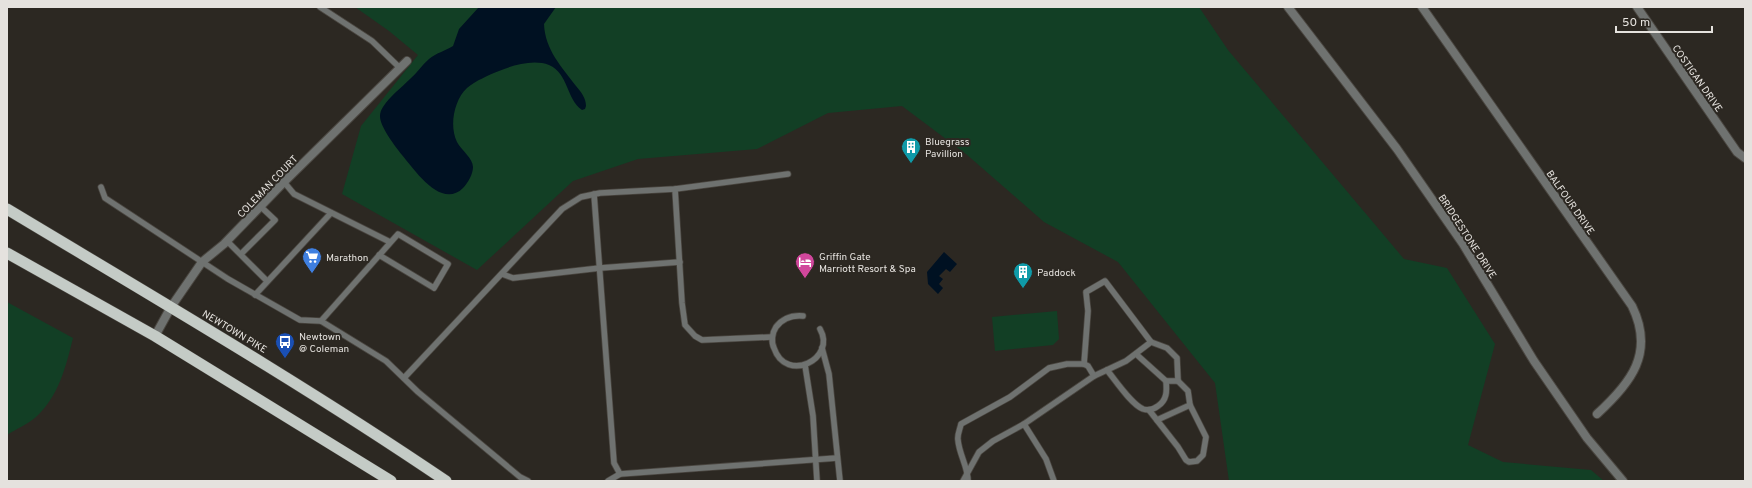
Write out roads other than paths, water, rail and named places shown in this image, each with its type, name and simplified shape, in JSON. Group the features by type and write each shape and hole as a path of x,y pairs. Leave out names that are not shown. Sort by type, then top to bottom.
{"highway":[{"name":"NEWTOWN PIKE","path":"7,209 288,378 446,481"},
{"path":"7,253 155,336 391,481"}],"street":[{"name":"BRIDGESTONE DRIVE","path":"1288,7 1397,149 1463,244 1534,361 1587,438 1623,481"},
{"name":"BALFOUR DRIVE","path":"1422,7 1632,306 1639,321 1642,334 1640,353 1634,372 1612,400 1597,414"},
{"name":"COSTIGAN DRIVE","path":"1637,7 1737,152 1745,158"},
{"name":"COLEMAN COURT","path":"155,336 171,307 202,262 228,241 260,206 407,61"}],"lane":[{"path":"320,7 372,41 400,68"},
{"path":"404,378 562,210 581,197 594,194 675,189 788,174"},
{"path":"284,182 294,194 390,242"},
{"path":"101,187 105,198 228,280 300,320 321,321 386,361 520,477 528,481"},
{"path":"675,189 686,325 695,336 702,340 772,337"},
{"path":"594,194 614,463 620,474"},
{"path":"241,254 275,220 260,206"},
{"path":"255,294 331,213"},
{"path":"321,321 390,242 398,234 448,264 434,288 379,255"},
{"path":"228,241 267,281"},
{"path":"502,274 513,278 600,268 680,262"},
{"path":"1084,364 1088,311 1086,292 1105,281 1151,342 1167,348 1177,358 1178,381 1188,391 1190,405 1204,431 1206,438 1203,455 1197,461 1189,462 1186,460 1178,447 1149,410"},
{"path":"803,316 787,318 780,322 775,329 772,337 773,346 776,354 781,360 789,365 797,366 805,365 813,361 818,356 822,348 823,340 820,329"},
{"path":"963,481 979,452 993,441 1024,424 1094,376 1126,361 1151,342"},
{"path":"822,348 829,374 840,481"},
{"path":"1136,354 1166,381 1178,381"},
{"path":"968,481 968,473 961,456 958,439 961,424 1010,397 1049,368 1067,364 1084,364 1088,366 1094,376"},
{"path":"805,365 813,416 817,481"},
{"path":"1107,370 1134,403 1144,410 1153,410 1162,403 1167,392 1166,381"},
{"path":"1157,420 1190,405"},
{"path":"1024,424 1046,459 1054,481"},
{"path":"608,481 620,474 837,458"}],"water":[{"path":"479,7 556,7 544,24 547,42 555,58 583,95 586,106 585,109 582,110 577,105 573,100 564,80 556,69 543,63 530,63 511,67 491,74 474,83 467,88 459,99 453,121 453,128 457,142 471,160 473,167 472,173 463,188 455,193 446,194 437,191 429,185 399,151 382,125 380,114 382,108 389,99 413,77 426,61 453,46 459,29"},
{"path":"944,252 957,264 950,272 946,269 939,276 943,279 939,284 943,288 938,294 928,284 927,272"}],"place":[{"name":"Bluegrass Pavillion","path":"911,164"},
{"name":"Marathon","path":"312,274"},
{"name":"Griffin Gate Marriott Resort & Spa","path":"805,279"},
{"name":"Paddock","path":"1023,289"},
{"name":"Newtown @ Coleman","path":"285,359"}]}
